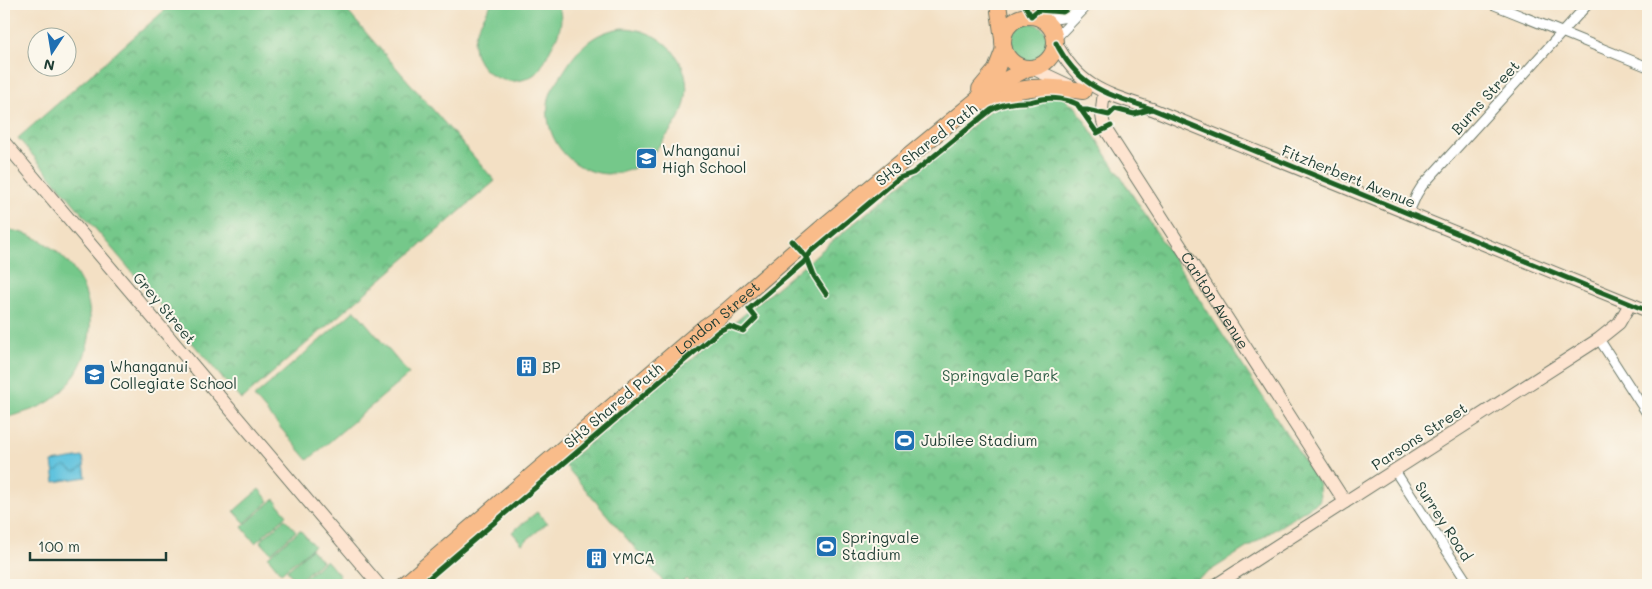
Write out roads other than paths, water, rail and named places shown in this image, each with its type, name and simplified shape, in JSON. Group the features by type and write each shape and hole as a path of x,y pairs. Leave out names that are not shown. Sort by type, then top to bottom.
{"highway":[{"path":"998,4 1004,44 1007,56 1013,62 1030,69 1042,66 1052,56 1055,41 1052,29 1047,22 1031,12 1015,20 1006,30 1004,44"},
{"name":"London Street","path":"966,110 980,88 996,70 1004,44"},
{"name":"London Street","path":"404,585 705,327 716,320 822,227 994,86 1030,69"},
{"path":"966,110 997,96 1035,86 1083,91"}],"main road":[{"name":"Fitzherbert Avenue","path":"1055,41 1063,58 1074,72 1104,93 1152,109 1648,311"},
{"path":"1030,69 1083,91 1104,93"},
{"name":"Carlton Avenue","path":"1104,93 1101,111 1106,130 1345,502"},
{"name":"Grey Street","path":"4,142 379,585"},
{"name":"Parsons Street","path":"1216,585 1600,339 1619,323 1630,304"}],"street":[{"path":"1055,41 1089,4"},
{"path":"1492,4 1648,67"},
{"name":"Burns Street","path":"1408,214 1422,186 1588,4"},
{"path":"1031,12 1061,19 1080,12"},
{"path":"1600,339 1648,415"},
{"name":"Surrey Road","path":"1396,471 1469,585"}],"water":[{"path":"83,457 86,477 55,482 52,462"}],"place":[{"name":"Whanganui High School","path":"646,159"},
{"name":"BP","path":"526,367"},
{"name":"Whanganui Collegiate School","path":"94,375"},
{"name":"Jubilee Stadium","path":"905,440"},
{"name":"Springvale Stadium","path":"826,546"},
{"name":"YMCA","path":"596,558"}],"park label":[{"name":"Springvale Park","path":"1000,375"}]}
